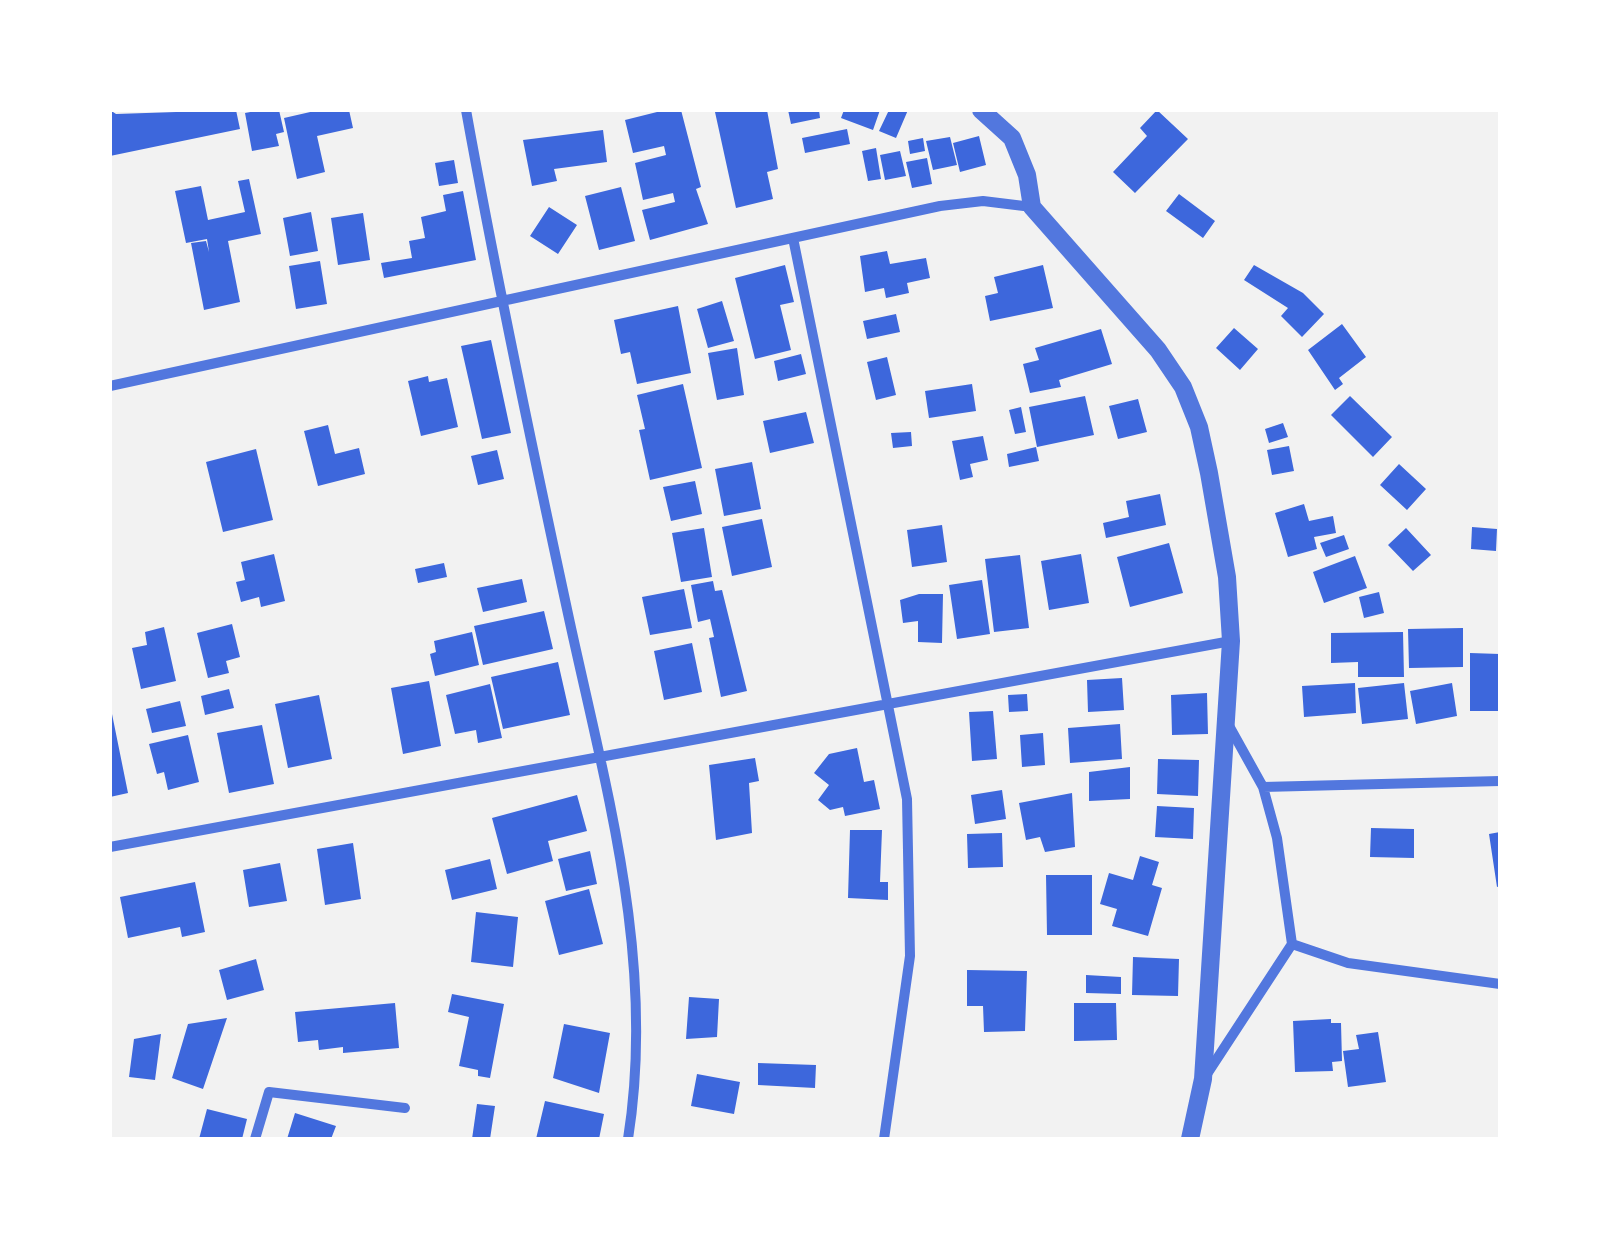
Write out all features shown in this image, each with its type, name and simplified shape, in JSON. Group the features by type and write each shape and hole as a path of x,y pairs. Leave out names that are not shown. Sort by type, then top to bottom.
{"street":[{"path":"466,110 500,299 620,846 633,939 635,1064 628,1139"},
{"path":"980,110 1016,147 1032,208 1158,350 1183,388 1199,427 1210,473 1227,577 1231,641 1204,1079 1190,1139"},
{"path":"110,386 961,202 1032,208"},
{"path":"794,238 907,799 912,905 904,1006 884,1139"},
{"path":"110,846 1231,641"},
{"path":"1204,1079 1292,944 1277,838 1264,787 1227,721"},
{"path":"1264,787 1500,782"},
{"path":"1292,944 1348,963 1500,984"},
{"path":"254,1139 269,1092 405,1108"}],"building":[{"path":"110,110 116,114 236,110 240,129 110,156"},
{"path":"279,110 284,132 276,134 279,146 252,151 245,113"},
{"path":"319,110 349,110 353,128 317,136 325,172 297,179 284,118"},
{"path":"681,110 701,187 696,189 708,224 650,240 642,210 675,202 673,193 643,200 635,163 666,155 664,146 633,153 625,120"},
{"path":"767,110 778,169 767,172 773,199 736,208 715,112"},
{"path":"788,110 819,110 820,118 791,124"},
{"path":"844,110 880,110 873,130 841,118"},
{"path":"889,110 908,110 896,138 879,131"},
{"path":"1157,110 1188,139 1135,193 1113,172 1147,136 1140,128"},
{"path":"847,129 850,144 805,153 802,138"},
{"path":"603,130 607,162 554,169 557,181 532,186 523,140"},
{"path":"979,136 986,165 960,172 953,143"},
{"path":"950,137 957,165 933,170 926,141"},
{"path":"923,138 925,151 910,154 908,141"},
{"path":"876,148 881,179 868,181 862,151"},
{"path":"900,151 906,176 885,180 880,155"},
{"path":"927,158 932,184 912,188 906,162"},
{"path":"454,160 458,183 439,186 435,163"},
{"path":"249,179 261,234 228,241 240,302 204,310 191,243 206,241 209,252 207,239 186,243 175,191 201,186 208,220 245,212 238,181"},
{"path":"621,187 635,241 599,250 585,196"},
{"path":"463,191 476,260 384,278 381,263 412,258 409,241 425,238 421,217 446,211 443,195"},
{"path":"1179,194 1215,221 1203,238 1166,211"},
{"path":"549,207 577,225 558,254 530,236"},
{"path":"311,212 318,251 290,256 283,218"},
{"path":"363,213 370,260 338,265 331,218"},
{"path":"887,251 890,264 926,258 930,278 907,283 909,293 886,298 884,288 865,292 860,256"},
{"path":"320,261 327,304 296,309 289,266"},
{"path":"785,265 794,302 780,305 791,350 755,359 735,278"},
{"path":"1043,265 1053,308 990,321 985,296 998,293 994,277"},
{"path":"1254,265 1303,293 1324,314 1302,337 1281,316 1288,308 1244,280"},
{"path":"722,301 734,341 708,348 697,309"},
{"path":"678,306 691,373 637,384 630,352 621,354 614,320"},
{"path":"896,314 900,332 867,339 863,321"},
{"path":"1342,324 1366,357 1339,378 1343,384 1335,390 1308,350"},
{"path":"1234,328 1258,349 1240,370 1216,348"},
{"path":"1101,329 1112,364 1059,380 1061,387 1030,393 1023,364 1039,360 1035,348"},
{"path":"491,340 511,433 482,439 461,346"},
{"path":"737,348 744,395 717,400 708,353"},
{"path":"801,354 806,374 778,381 774,361"},
{"path":"887,357 896,395 876,400 867,362"},
{"path":"428,376 429,382 447,378 458,427 421,436 408,381"},
{"path":"683,384 702,468 650,480 639,430 645,429 637,395"},
{"path":"972,384 976,411 929,418 925,391"},
{"path":"1085,396 1094,435 1037,447 1029,407"},
{"path":"1350,396 1392,437 1373,457 1331,415"},
{"path":"1138,399 1147,432 1118,439 1109,406"},
{"path":"1021,407 1026,432 1015,434 1009,410"},
{"path":"806,412 814,443 770,453 763,421"},
{"path":"1283,423 1288,437 1269,443 1265,429"},
{"path":"328,425 335,454 359,448 365,474 318,486 304,431"},
{"path":"911,432 912,446 893,448 891,433"},
{"path":"983,436 988,460 970,464 973,477 960,480 952,441"},
{"path":"1289,446 1294,471 1272,475 1267,450"},
{"path":"1036,447 1039,461 1009,467 1007,454"},
{"path":"256,449 273,520 223,532 206,462"},
{"path":"497,450 504,479 478,485 471,456"},
{"path":"752,462 761,509 724,516 715,469"},
{"path":"1399,464 1426,489 1407,510 1380,485"},
{"path":"695,481 702,514 671,521 663,487"},
{"path":"1160,494 1166,525 1106,538 1103,523 1129,517 1126,501"},
{"path":"1304,504 1309,521 1333,516 1336,533 1314,537 1317,549 1288,557 1275,513"},
{"path":"762,519 772,567 732,576 722,527"},
{"path":"942,525 947,562 912,567 907,530"},
{"path":"1472,527 1497,529 1496,551 1471,549"},
{"path":"704,528 712,577 681,582 672,533"},
{"path":"1406,528 1431,555 1413,571 1388,545"},
{"path":"1344,535 1349,549 1326,557 1320,543"},
{"path":"1169,543 1183,593 1130,607 1117,557"},
{"path":"274,554 285,601 261,607 259,597 241,602 236,582 245,580 241,562"},
{"path":"1081,554 1089,603 1049,610 1041,561"},
{"path":"1020,555 1029,628 994,632 985,559"},
{"path":"1355,556 1367,588 1324,603 1313,572"},
{"path":"444,563 447,577 418,583 415,569"},
{"path":"522,579 527,602 483,612 477,588"},
{"path":"982,580 990,634 957,639 949,585"},
{"path":"713,581 715,591 722,590 747,691 721,697 709,638 714,637 710,619 698,622 691,585"},
{"path":"684,589 692,628 650,635 642,597"},
{"path":"1379,592 1384,613 1364,618 1359,597"},
{"path":"919,594 943,594 942,643 918,642 918,621 903,623 900,600"},
{"path":"544,611 553,649 483,665 474,626"},
{"path":"232,624 240,657 226,661 229,673 208,678 197,633"},
{"path":"164,627 176,681 141,689 132,648 147,645 145,632"},
{"path":"1463,628 1463,667 1409,668 1408,629"},
{"path":"472,632 479,665 435,676 430,654 436,652 434,641"},
{"path":"1403,632 1404,677 1358,677 1358,662 1331,663 1331,633"},
{"path":"692,643 702,692 664,700 654,651"},
{"path":"1470,653 1500,654 1500,711 1470,711"},
{"path":"558,662 570,715 503,729 491,677"},
{"path":"1122,678 1124,710 1088,712 1087,680"},
{"path":"429,681 441,746 403,754 391,688"},
{"path":"1355,683 1356,713 1304,717 1302,686"},
{"path":"1404,683 1408,719 1362,724 1358,688"},
{"path":"1452,683 1457,716 1416,724 1410,691"},
{"path":"490,684 502,738 478,743 476,730 455,734 446,695"},
{"path":"229,689 234,708 205,715 201,696"},
{"path":"1207,693 1208,734 1172,735 1171,695"},
{"path":"1027,694 1028,711 1009,712 1008,695"},
{"path":"319,695 332,759 288,768 275,704"},
{"path":"180,701 186,726 152,733 146,709"},
{"path":"993,711 997,759 972,761 969,712"},
{"path":"110,715 128,793 110,797"},
{"path":"1120,724 1122,759 1070,763 1068,728"},
{"path":"262,725 274,784 229,793 217,733"},
{"path":"1043,733 1045,765 1022,767 1020,735"},
{"path":"188,735 199,782 168,790 164,772 157,774 149,744"},
{"path":"857,748 864,782 874,780 880,809 845,816 843,807 830,810 818,800 829,785 814,773 829,754"},
{"path":"755,758 759,781 749,783 752,833 716,840 709,765"},
{"path":"1158,759 1199,760 1198,796 1157,794"},
{"path":"1130,767 1130,799 1089,801 1089,772"},
{"path":"1002,790 1006,819 975,824 971,795"},
{"path":"1072,793 1075,847 1045,852 1040,837 1026,840 1019,803"},
{"path":"577,795 587,831 548,841 553,861 507,874 492,818"},
{"path":"1157,806 1194,808 1193,839 1155,837"},
{"path":"1371,828 1414,829 1414,858 1370,857"},
{"path":"850,830 882,830 880,882 888,882 888,900 848,898"},
{"path":"1500,832 1500,886 1497,887 1489,834"},
{"path":"1002,833 1003,867 968,868 967,834"},
{"path":"353,843 361,899 325,905 317,849"},
{"path":"590,851 597,884 566,891 558,859"},
{"path":"1140,856 1159,862 1152,885 1162,888 1148,936 1112,926 1117,909 1100,904 1109,873 1133,880"},
{"path":"490,859 497,889 452,900 445,870"},
{"path":"280,863 287,901 249,907 243,870"},
{"path":"1046,875 1092,875 1092,935 1047,935"},
{"path":"195,882 205,932 182,937 180,927 128,938 120,897"},
{"path":"589,889 603,944 559,955 545,901"},
{"path":"476,912 518,917 513,967 471,962"},
{"path":"1133,957 1179,959 1178,996 1132,995"},
{"path":"256,959 264,990 227,1000 219,970"},
{"path":"967,970 1027,971 1025,1031 984,1032 983,1006 967,1006"},
{"path":"1086,975 1121,977 1121,994 1086,993"},
{"path":"452,994 504,1004 490,1078 478,1076 478,1070 459,1066 469,1017 448,1012"},
{"path":"689,997 719,999 717,1037 686,1039"},
{"path":"395,1003 399,1048 343,1053 343,1047 319,1050 318,1040 298,1042 295,1012"},
{"path":"1074,1003 1116,1003 1117,1040 1074,1041"},
{"path":"227,1018 203,1089 172,1078 188,1024"},
{"path":"1331,1019 1331,1023 1341,1023 1342,1061 1332,1062 1333,1071 1295,1072 1293,1021"},
{"path":"564,1024 610,1033 599,1093 553,1078"},
{"path":"1378,1032 1386,1082 1348,1087 1343,1051 1359,1049 1356,1035"},
{"path":"161,1034 155,1080 129,1077 134,1039"},
{"path":"758,1063 816,1065 815,1088 758,1085"},
{"path":"697,1074 740,1082 734,1114 691,1106"},
{"path":"545,1101 604,1114 599,1139 536,1139"},
{"path":"477,1104 495,1106 490,1139 472,1139"},
{"path":"207,1109 247,1119 242,1139 199,1139"},
{"path":"295,1113 336,1126 331,1139 287,1139"}]}
